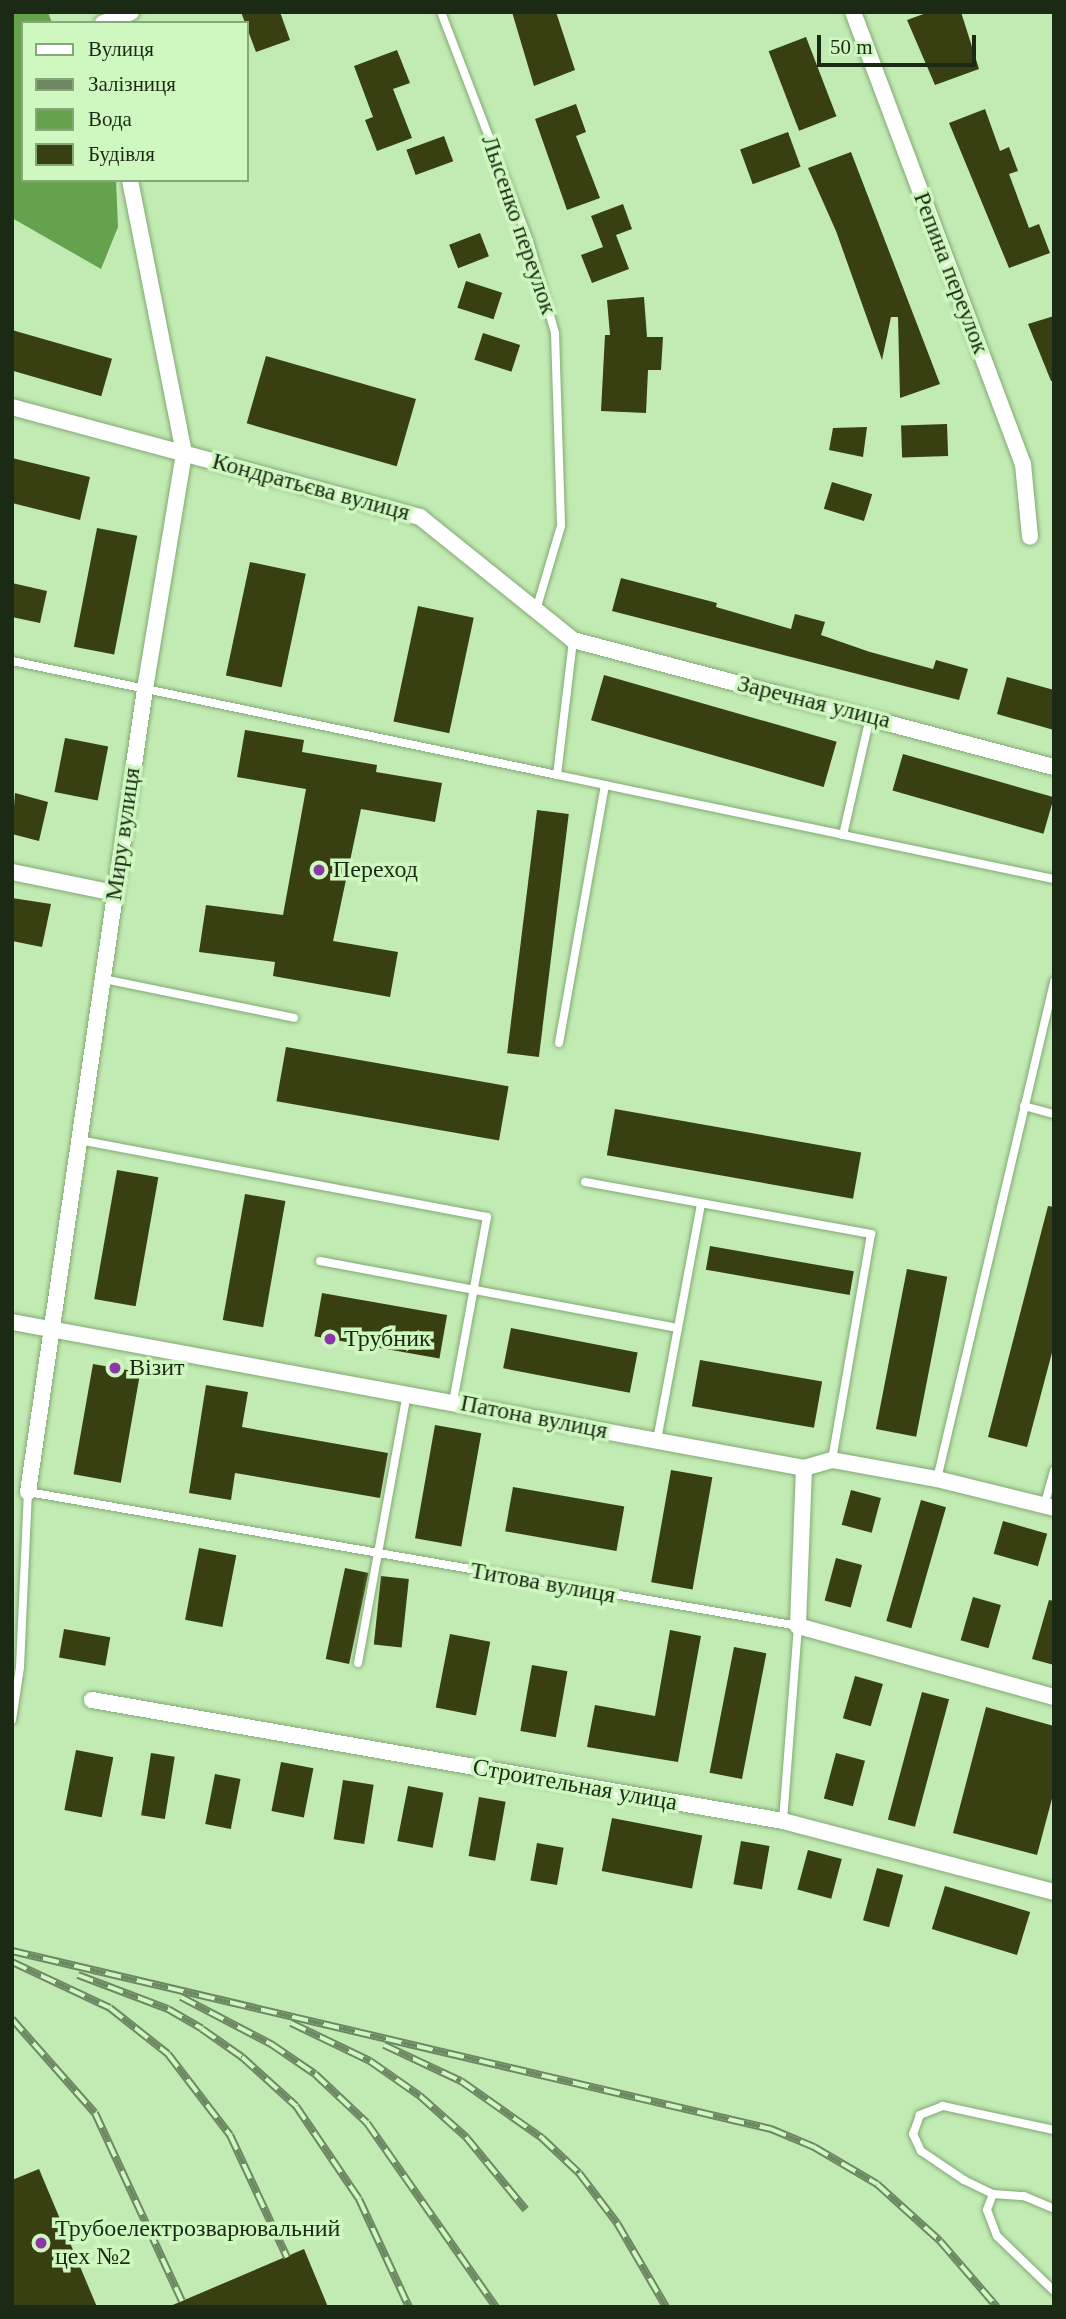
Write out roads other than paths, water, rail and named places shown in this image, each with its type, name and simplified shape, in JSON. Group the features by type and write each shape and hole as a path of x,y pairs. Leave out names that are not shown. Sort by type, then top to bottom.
{"street":[{"path":"107,21 131,12"},
{"name":"Репина переулок","path":"853,12 1023,464 1030,537"},
{"name":"Миру вулиця","path":"28,1492 114,893 184,453 130,182"},
{"name":"Кондратьєва вулиця","path":"12,407 420,517 573,640"},
{"name":"Заречная улица","path":"573,640 871,716 1054,767"},
{"path":"12,872 114,893"},
{"name":"Патона вулиця","path":"12,1322 51,1327 804,1468 832,1461 937,1479 1049,1507"},
{"path":"797,1626 804,1468"},
{"name":"Титова вулиця","path":"797,1626 1054,1697"},
{"name":"Строительная улица","path":"92,1700 783,1821 1054,1892"}],"lane":[{"name":"Лысенко переулок","path":"441,12 529,242 555,333 561,526 536,610"},
{"path":"557,775 573,640"},
{"path":"12,661 1054,879"},
{"path":"843,835 871,716"},
{"path":"559,1043 605,785"},
{"path":"103,979 294,1018"},
{"path":"937,1479 1054,982"},
{"path":"1024,1106 1054,1114"},
{"path":"79,1140 487,1217 453,1402"},
{"path":"586,1182 871,1234 832,1461"},
{"path":"657,1440 701,1203"},
{"path":"320,1261 678,1328"},
{"path":"358,1663 407,1394"},
{"path":"1049,1507 1054,1470"},
{"path":"12,1720 20,1667 28,1492"},
{"name":"Титова вулиця","path":"28,1492 797,1626"},
{"path":"783,1821 797,1626"},
{"path":"1054,2130 943,2106 920,2115 913,2134 921,2151 993,2194 1024,2196 1054,2209"},
{"path":"993,2194 986,2210 996,2236 1054,2291"}],"water":[{"path":"12,12 48,12 51,21 21,21 21,182 116,182 118,227 101,269 12,218"}],"railway":[{"path":"12,1951 771,2129 814,2147 877,2184 940,2241 997,2307"},
{"path":"12,1962 110,2008 168,2054 230,2135 287,2257"},
{"path":"78,1975 168,2009 202,2029 242,2057 296,2106 359,2199 409,2307"},
{"path":"181,1997 271,2044 315,2074 367,2123 496,2307"},
{"path":"12,2019 95,2113 182,2301"},
{"path":"291,2023 370,2061 420,2096 466,2137 526,2210"},
{"path":"384,2045 461,2081 542,2138 579,2173 617,2223 666,2307"}],"place":[{"name":"Переход","path":"319,870"},
{"name":"Трубник","path":"330,1339"},
{"name":"Візит","path":"115,1368"},
{"name":"Трубоелектрозварювальний цех №2","path":"41,2243"}]}
